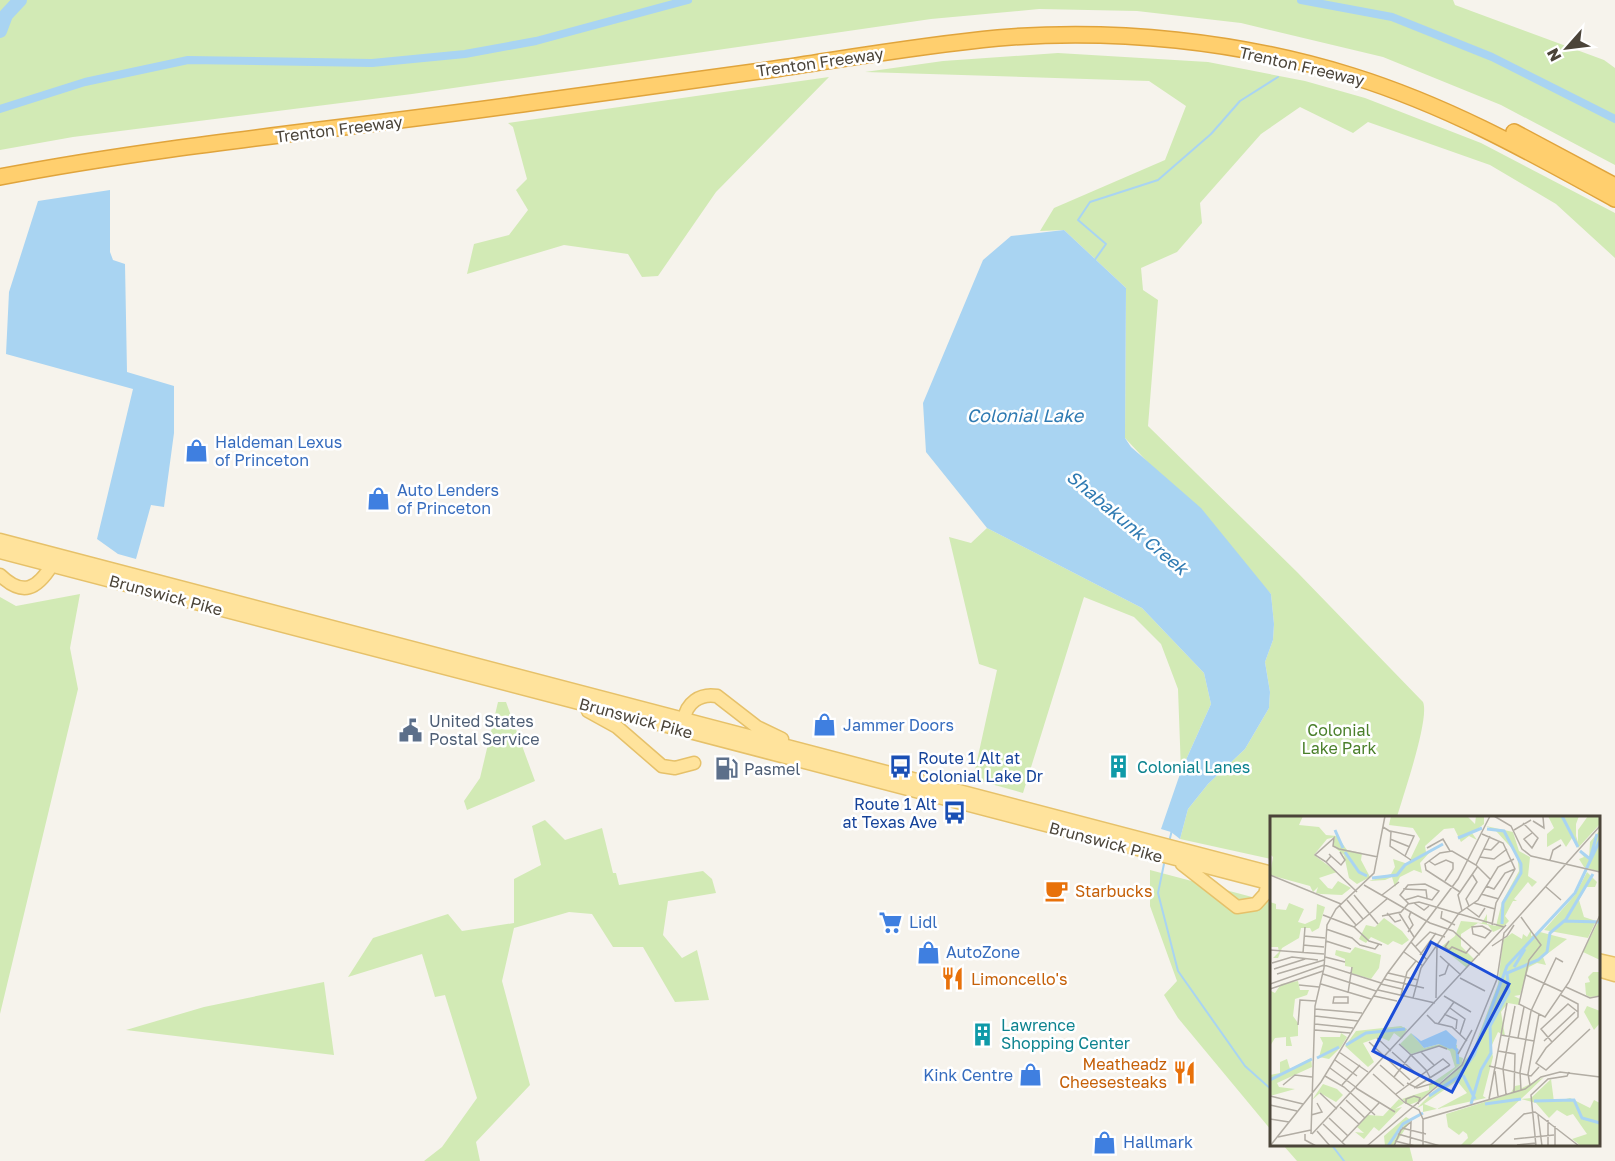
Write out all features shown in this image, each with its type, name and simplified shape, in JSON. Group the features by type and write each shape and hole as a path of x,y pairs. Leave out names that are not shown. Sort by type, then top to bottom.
{"highway":[{"name":"Trenton Freeway","path":"0,167 166,140 390,113 845,47 995,29 1090,26 1159,30 1235,40 1290,50 1362,69 1485,117 1615,186"},
{"name":"Trenton Freeway","path":"0,177 140,153 417,119 847,57 996,38 1099,36 1158,39 1233,49 1348,75 1414,98 1481,126 1615,199"}],"main road":[{"path":"0,540 40,549 52,559 40,583 27,588 13,586 0,575"},
{"name":"Brunswick Pike","path":"0,552 52,559 684,720 821,756 1175,856 1270,880"},
{"name":"Brunswick Pike","path":"52,559 557,698 1150,848"},
{"path":"684,720 688,707 698,698 717,696 757,727 821,756"},
{"path":"557,698 617,727 662,766 675,768 694,763"},
{"path":"1175,856 1237,907 1256,904 1265,894 1270,880"},
{"path":"1600,960 1615,964"},
{"path":"1600,970 1615,975"}],"green space":[{"path":"0,0 1453,0 1455,5 1604,60 1615,68 1615,165 1501,105 1383,57 1241,23 1137,11 1039,9 931,19 412,94 73,137 0,150"},
{"name":"Colonial Lake Park","path":"1058,53 1208,62 1305,81 1365,98 1481,143 1615,213 1615,258 1556,204 1490,165 1368,122 1353,133 1300,107 1261,134 1200,203 1202,223 1177,252 1141,268 1143,290 1158,300 1148,426 1297,572 1423,702 1423,724 1397,816 1270,816 1270,859 1180,839 1188,809 1208,784 1245,749 1269,708 1270,692 1265,662 1273,640 1271,594 1125,438 1126,288 1064,230 1040,231 1054,208 1165,160 1186,106 1149,81 865,72 943,61"},
{"path":"829,77 716,192 658,276 642,277 628,254 564,245 467,274 474,244 509,235 528,210 516,190 527,179 513,127 508,123"},
{"path":"987,528 1142,608 1204,673 1211,704 1181,771 1178,689 1161,644 1134,617 1084,597 1023,793 973,779 997,670 979,664 949,537 971,543"},
{"path":"80,594 70,648 78,689 0,1014 0,597 16,606"},
{"path":"498,702 506,702 535,781 467,810 464,801 480,778"},
{"path":"545,820 565,840 602,828 613,873 616,873 619,885 703,871 712,879 716,893 668,901 663,935 682,958 697,950 709,1000 675,1002 643,947 613,947 592,914 569,912 514,928 502,981 530,1085 476,1142 480,1161 424,1161 442,1147 477,1098 445,995 435,997 422,954 348,977 373,938 448,914 462,931 514,923 514,879 541,865 532,826"},
{"path":"1150,870 1270,902 1270,1129 1178,1018 1164,995 1177,981 1150,906"},
{"path":"324,982 334,1055 126,1030 204,1007"},
{"path":"1284,1146 1409,1146 1413,1161 1297,1161"}],"water":[{"path":"110,190 110,252 113,260 125,264 127,372 174,386 174,433 164,507 151,505 136,559 118,554 97,539 133,389 6,354 9,292 38,201"},
{"name":"Colonial Lake","path":"1064,230 1126,288 1125,438 1131,447 1201,508 1271,594 1273,640 1265,662 1270,692 1269,708 1245,749 1208,784 1188,809 1180,839 1171,832 1161,829 1181,771 1211,704 1204,673 1142,608 987,528 926,452 923,403 983,260 1011,236"}],"waterway":[{"path":"0,31 6,15 20,0"},
{"path":"0,109 85,82 188,60 372,63 465,54 536,41 688,0"},
{"path":"1301,0 1392,17 1492,57 1615,119"},
{"name":"Shabakunk Creek","path":"1094,261 1106,244 1078,220 1090,202 1158,180 1211,134 1240,101 1278,77"},
{"name":"Shabakunk Creek","path":"1169,842 1172,830"},
{"name":"Shabakunk Creek","path":"1165,859 1158,893 1178,971 1245,1066 1270,1088"},
{"name":"Shabakunk Creek","path":"1333,1146 1344,1161"}],"place":[{"name":"Haldeman Lexus of Princeton","path":"197,451"},
{"name":"Auto Lenders of Princeton","path":"379,499"},
{"name":"Jammer Doors","path":"825,725"},
{"name":"United States Postal Service","path":"411,730"},
{"name":"Route 1 Alt at Colonial Lake Dr","path":"900,767"},
{"name":"Colonial Lanes","path":"1119,767"},
{"name":"Pasmel","path":"726,769"},
{"name":"Route 1 Alt at Texas Ave","path":"955,813"},
{"name":"Starbucks","path":"1057,891"},
{"name":"Lidl","path":"891,922"},
{"name":"AutoZone","path":"928,952"},
{"name":"Limoncello's","path":"953,979"},
{"name":"Lawrence Shopping Center","path":"983,1034"},
{"name":"Meatheadz Cheesesteaks","path":"1185,1073"},
{"name":"Kink Centre","path":"1031,1075"},
{"name":"Hallmark","path":"1105,1142"}]}
